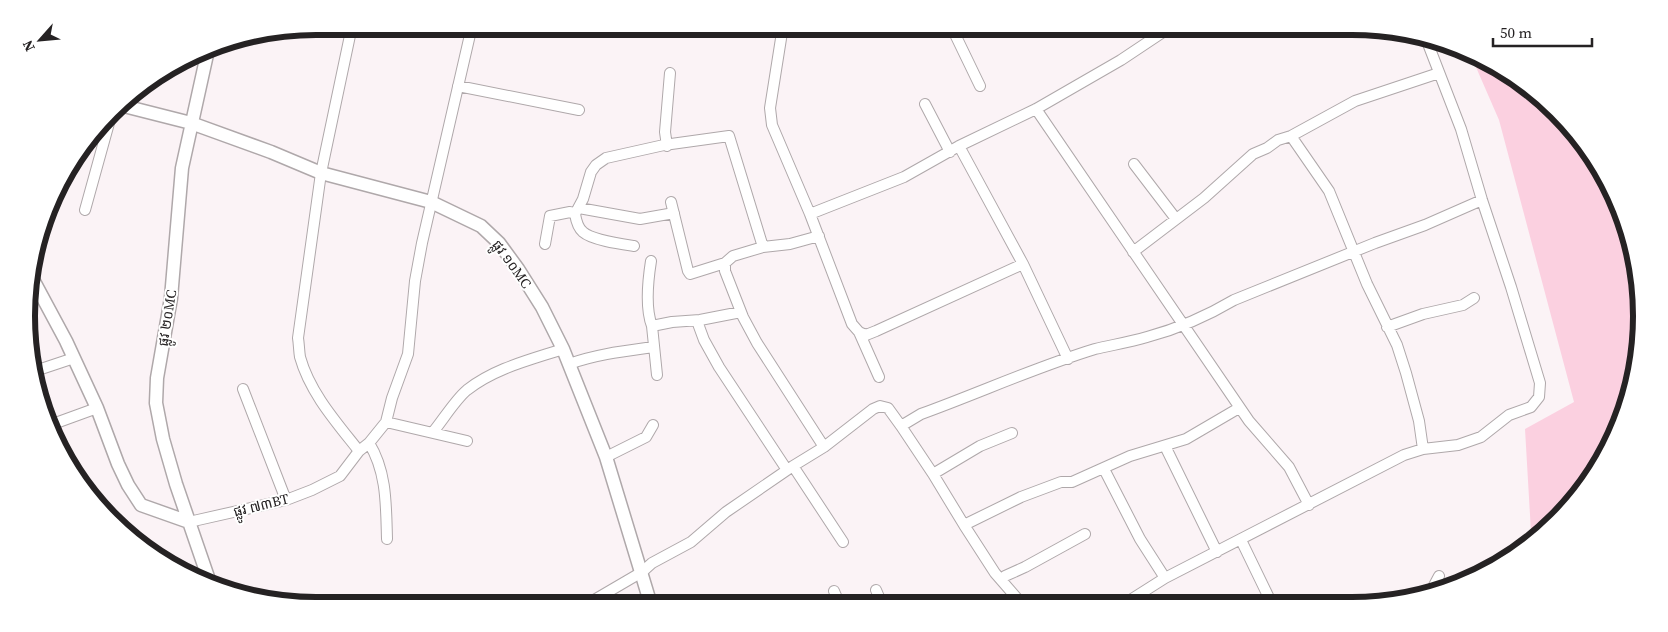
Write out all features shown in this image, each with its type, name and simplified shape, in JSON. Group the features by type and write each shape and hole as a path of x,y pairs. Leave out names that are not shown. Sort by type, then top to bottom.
{"street":[{"path":"350,35 321,173 298,338 300,356 307,376 329,412 359,451"},
{"name":"ផ្លូវ ៧៣BT","path":"189,522 286,500 340,476 359,451 369,443 386,422 392,398 408,354 415,281 431,202 470,35"},
{"path":"782,35 770,108 772,125 819,236 852,324 859,332 879,377"},
{"path":"954,35 980,86"},
{"path":"810,214 904,178 955,149 1036,109 1121,60 1158,35"},
{"path":"1135,597 1165,578 1404,455 1423,449 1458,445 1481,437 1509,415 1531,407 1539,397 1540,383 1512,288 1482,200 1461,129 1429,46"},
{"name":"ផ្លូវ ២០MC","path":"206,57 182,168 171,298 156,378 156,403 163,439 208,576"},
{"path":"667,146 665,132 670,73"},
{"path":"1133,252 1204,198 1253,154 1267,148 1278,140 1291,136 1355,101 1439,73"},
{"path":"458,86 580,110"},
{"path":"925,104 955,149 1022,264 1068,359"},
{"name":"ផ្លូវ ១០MC","path":"128,107 191,123 271,152 321,173 431,202 481,226 499,243 518,269 542,307 563,349 606,457 649,597"},
{"path":"1036,109 1248,422 1289,467 1309,505"},
{"path":"85,210 108,128"},
{"path":"634,246 610,242 584,233 578,225 577,211 591,172 596,166 606,158 664,145 729,136 763,247"},
{"path":"1291,136 1329,191 1367,284 1397,345 1419,421 1423,449"},
{"path":"1134,164 1176,219"},
{"path":"901,426 921,414 1068,359 1096,349 1149,337 1183,325 1218,310 1234,300 1425,225 1482,200"},
{"path":"671,202 690,274 725,263 733,256 763,247 790,244 819,236"},
{"path":"545,244 550,216 577,211 640,219 674,213"},
{"path":"651,262 648,281 650,319 657,375"},
{"path":"725,263 725,271 741,312 757,343 824,447"},
{"path":"859,332 866,335 876,331 1022,264"},
{"path":"37,287 74,358 97,408 128,485 141,505 189,522"},
{"path":"1387,327 1423,314 1463,305 1474,298"},
{"path":"652,326 672,322 697,321 741,312"},
{"path":"697,321 704,340 719,367 843,542"},
{"path":"569,364 589,357 654,347"},
{"path":"433,432 466,391 485,378 508,367 563,349"},
{"path":"40,369 74,358"},
{"path":"243,389 286,500"},
{"path":"598,597 642,572 652,563 691,542 726,512 824,447 873,409 880,406 888,408 901,426 934,474 964,525 1001,580 1016,597"},
{"path":"56,423 97,408"},
{"path":"964,525 1021,497 1061,482 1072,482 1146,450 1186,439 1240,408"},
{"path":"386,422 467,441"},
{"path":"606,457 646,437 653,425"},
{"path":"934,474 980,446 1012,433"},
{"path":"369,443 374,450 384,481 387,498 387,539"},
{"path":"1165,446 1217,552"},
{"path":"1104,469 1140,539 1165,578"},
{"path":"1001,580 1005,576 1085,534"},
{"path":"1241,540 1269,597"},
{"path":"1435,584 1439,576"},
{"path":"834,590 837,597"},
{"path":"876,590 879,597"},
{"path":"1142,593 1145,597"}],"shaded area":[{"path":"1474,63 1508,82 1551,117 1586,160 1612,208 1628,261 1631,279 1633,316 1631,353 1628,371 1612,424 1595,457 1575,487 1551,515 1531,532 1525,429 1574,402 1499,120"}]}
